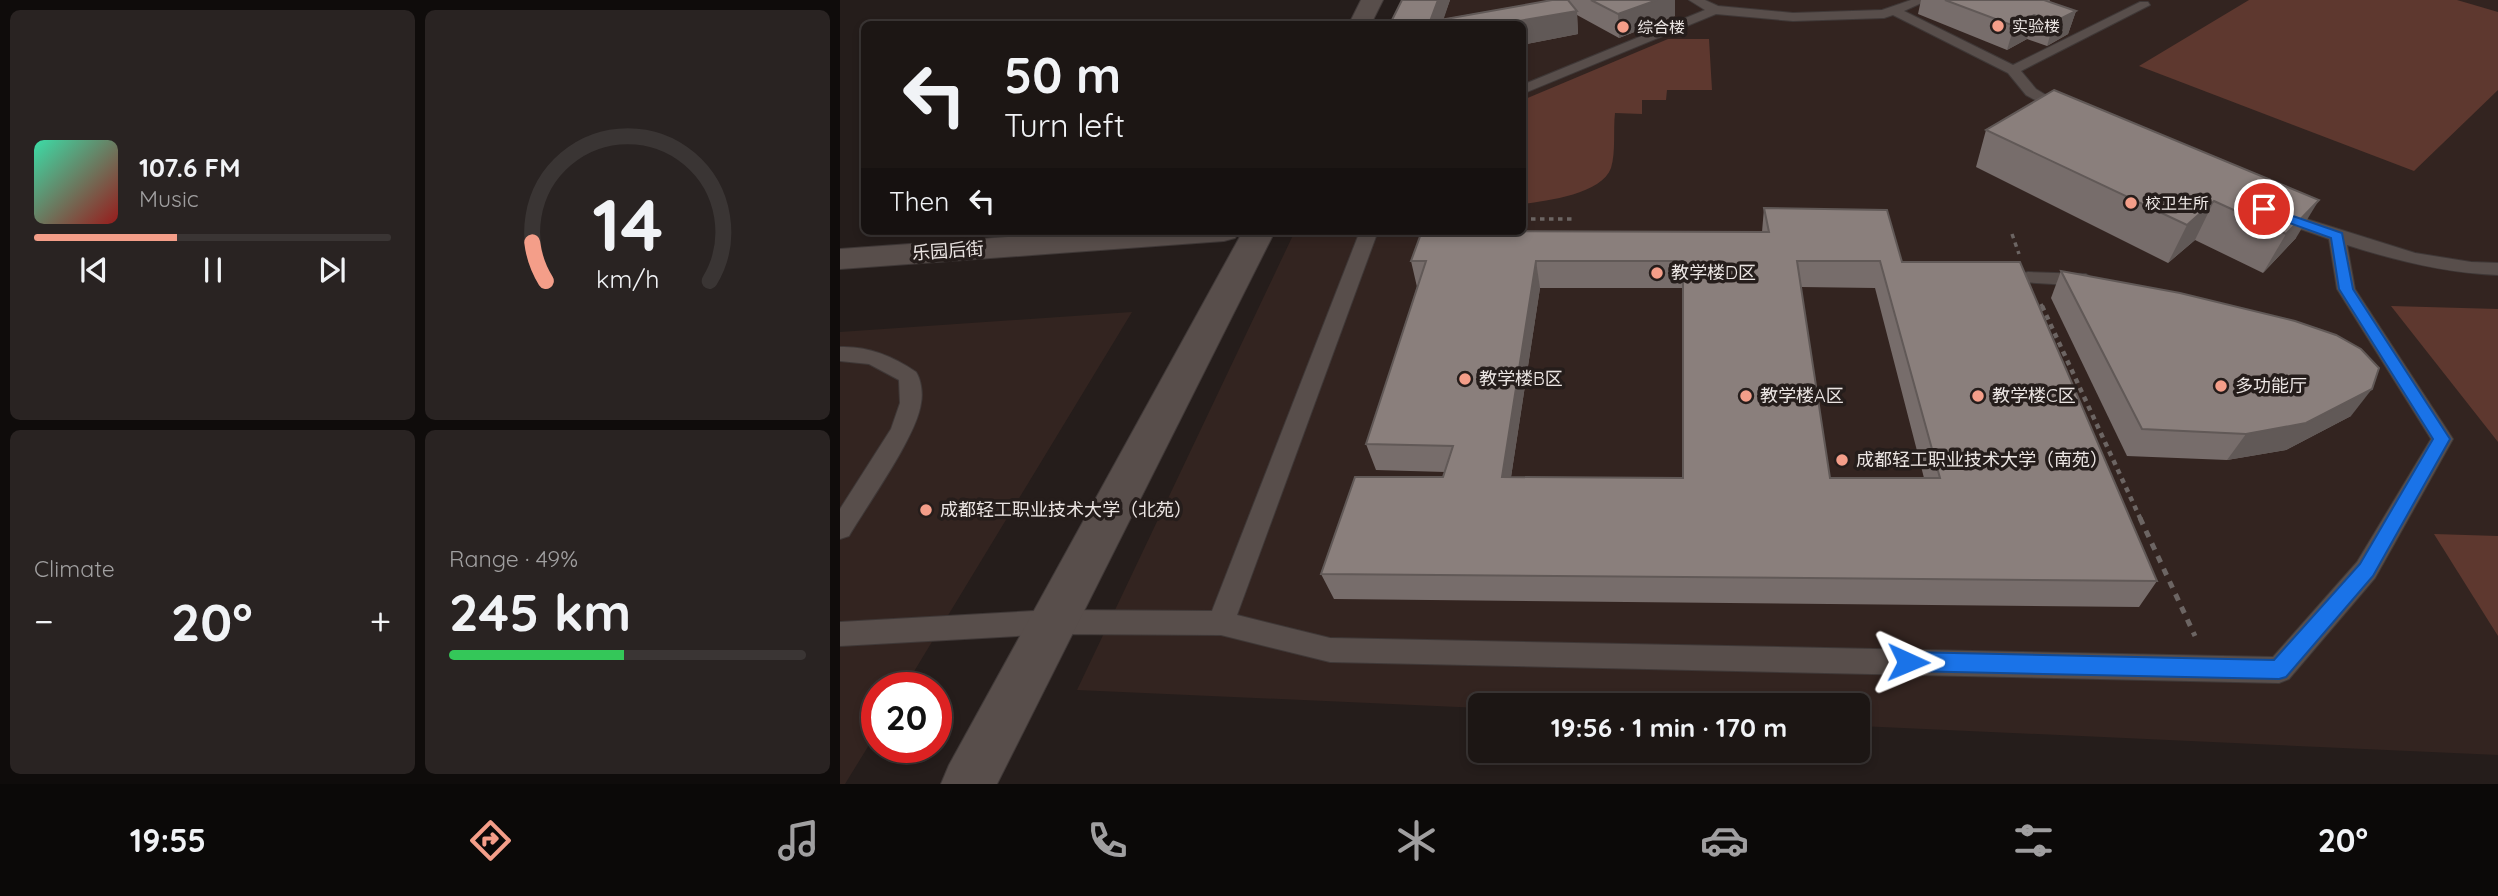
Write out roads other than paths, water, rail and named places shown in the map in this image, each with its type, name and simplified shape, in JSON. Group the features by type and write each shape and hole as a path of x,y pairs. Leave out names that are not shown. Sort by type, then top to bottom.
{"street":[{"path":"1361,21 1371,0"},
{"name":"乐园后街","path":"840,259 1169,235"},
{"path":"968,784 1257,235"}],"lane":[{"path":"1695,0 1715,10 1793,17 1847,17 1893,10 1923,0"},
{"path":"2013,70 2144,5"},
{"path":"1526,88 1715,10"},
{"path":"1893,10 2013,70 2031,92 2079,122"},
{"path":"2264,209 2337,236 2426,260 2498,269"},
{"path":"1221,622 1367,235"},
{"path":"840,634 1052,622 1221,622 1331,650 2279,670 2367,570 2442,439 2346,289 2337,236"},
{"path":"2028,278 2084,280 2110,285"},
{"path":"840,354 856,353 889,363 909,377 911,403 901,431 840,529"},
{"path":"2370,358 2395,366"}],"place":[{"name":"实验楼","path":"1998,26"},
{"name":"综合楼","path":"1623,27"},
{"name":"校卫生所","path":"2131,203"},
{"name":"教学楼D区","path":"1657,273"},
{"name":"教学楼B区","path":"1465,379"},
{"name":"多功能厅","path":"2221,386"},
{"name":"教学楼A区","path":"1746,396"},
{"name":"教学楼C区","path":"1978,396"},
{"name":"成都轻工职业技术大学（南苑）","path":"1842,460"},
{"name":"成都轻工职业技术大学（北苑）","path":"926,510"}]}
